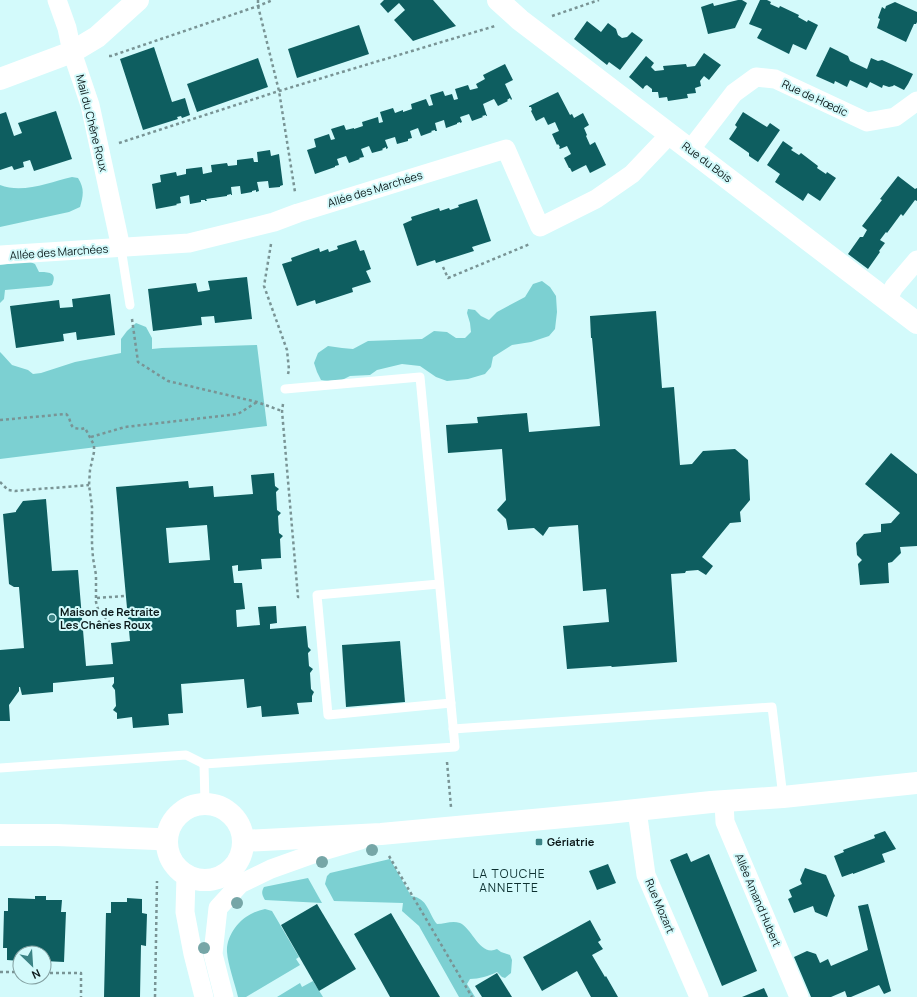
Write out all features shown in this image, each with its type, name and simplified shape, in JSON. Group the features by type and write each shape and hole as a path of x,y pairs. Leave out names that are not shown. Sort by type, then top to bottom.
{"street":[{"name":"Mail du Chêne Roux","path":"57,0 67,28 72,52 90,105 121,248"},
{"path":"0,79 72,52 98,37 138,0"},
{"name":"Rue du Bois","path":"498,0 520,20 917,323"},
{"name":"Rue de Hœdic","path":"690,150 734,93 756,77 775,79 867,122 895,117 917,101"},
{"name":"Allée des Marchées","path":"0,255 189,243 274,222 298,213 506,149 540,227 596,200 632,174 670,134"},
{"path":"887,300 894,287 917,260"},
{"path":"243,841 381,834 711,802 783,798 917,783"},
{"name":"Allée Amand Hubert","path":"724,802 725,822 799,997"},
{"path":"206,803 217,805 227,810 236,818 241,828 243,841 241,854 235,866 225,875 216,879 206,880 186,876 179,871 171,860 166,840 172,822 178,814 186,808 206,803"},
{"name":"Rue Mozart","path":"637,810 646,875 699,997"},
{"path":"224,997 213,954 218,908 240,884 271,869 313,854 381,834"},
{"path":"0,835 57,835 166,840"},
{"path":"186,876 185,912 193,954 204,997"}],"lane":[{"path":"121,248 130,305"},
{"path":"0,768 186,755 204,764 455,747 420,377 285,389"},
{"path":"439,584 317,595 328,714 451,703"},
{"path":"453,729 772,706 783,798"},
{"path":"204,764 206,803"}],"path":[{"path":"258,0 258,6 279,91 298,213"},
{"path":"72,52 111,56 273,0"},
{"path":"546,18 599,0"},
{"path":"100,149 279,91 493,27"},
{"path":"274,222 264,286 287,350 289,370 282,411 298,597 317,595"},
{"path":"443,267 448,278 531,243"},
{"path":"130,305 138,362 168,381 258,402 282,411"},
{"path":"91,437 125,427 238,414 258,402"},
{"path":"0,420 66,414 69,416 70,423 74,428 85,428 91,437 94,445 94,452 90,470 89,485 92,507 92,544 96,575 96,598 98,609 115,628"},
{"path":"0,482 8,490 15,491 89,485"},
{"path":"96,598 124,596"},
{"path":"446,748 451,809"},
{"path":"389,855 472,997"},
{"path":"155,997 157,881"},
{"path":"0,972 12,972"},
{"path":"52,973 81,973 81,997"}],"shaded area":[{"path":"72,177 78,178 82,186 83,196 80,207 69,212 0,227 0,185 27,188"},
{"path":"28,261 35,264 39,272 53,275 54,281 52,285 5,290 4,299 0,303 0,265"},
{"path":"542,281 550,287 556,296 557,312 555,329 549,336 531,342 512,345 493,357 491,367 485,374 468,379 447,381 436,377 420,366 402,364 377,370 370,375 350,376 342,380 321,380 317,372 314,363 318,353 328,346 353,349 368,341 422,339 434,331 447,332 456,338 465,338 471,332 467,313 468,309 475,310 481,316 489,320 497,312 525,297 533,284"},
{"path":"136,323 146,327 152,338 152,349 257,345 267,426 0,459 0,352 12,365 28,370 33,374 41,373 75,362 121,353 121,339"},
{"path":"390,859 411,896 417,897 424,903 437,924 451,922 460,923 481,946 491,950 497,949 510,955 512,960 511,973 505,978 497,972 484,977 470,979 467,984 475,997 459,997 419,926 402,911 403,903 334,901 325,884 327,876 330,873"},
{"path":"308,878 322,903 265,900 263,897 262,892 264,887"},
{"path":"265,909 272,911 299,957 296,959 300,965 246,997 238,997 230,969 227,946 231,934 243,919 254,912"},
{"path":"313,981 323,997 277,997 300,983 302,987"}],"building":[{"path":"384,0 433,0 456,26 413,41 394,20 405,10 399,3 388,13 380,4"},
{"path":"742,0 747,3 735,28 708,34 701,7 713,3 714,6"},
{"path":"760,0 767,0 771,2 770,4 779,8 780,6 799,15 798,17 807,22 808,20 818,25 806,50 793,44 789,54 757,38 762,29 749,24"},
{"path":"895,2 917,12 917,22 914,24 906,42 877,28 880,19 878,18 882,7 885,9 886,6"},
{"path":"587,21 601,32 608,23 616,29 618,35 622,38 627,37 632,32 643,40 620,70 609,62 607,65 574,39"},
{"path":"359,25 369,54 297,78 288,49"},
{"path":"154,47 172,102 185,98 190,115 182,118 181,116 177,117 178,119 143,130 120,59"},
{"path":"830,47 848,56 850,61 867,69 871,58 878,61 882,60 913,74 904,90 894,85 889,87 883,85 882,88 870,82 867,88 850,80 847,87 835,81 834,84 816,76"},
{"path":"704,53 721,65 709,80 704,76 700,81 701,86 695,88 696,93 687,94 688,98 668,101 667,97 659,98 658,92 652,92 652,89 647,85 643,89 629,77 646,56 654,63 651,67 655,71 664,70 663,66 686,64 687,67 695,66"},
{"path":"258,58 268,87 197,112 187,84"},
{"path":"505,64 513,80 505,84 512,99 511,100 510,98 507,100 508,101 498,106 494,99 483,104 487,116 482,116 483,117 472,121 469,114 460,117 462,122 446,128 444,120 435,123 437,131 431,131 432,132 421,136 418,128 410,131 412,138 408,139 408,141 397,144 395,137 385,140 388,148 386,149 386,147 382,149 383,150 372,153 369,146 361,149 364,157 349,163 346,156 337,159 339,165 315,174 307,150 316,147 314,139 329,134 331,140 335,139 331,129 344,125 346,130 354,129 363,126 362,122 378,117 379,123 383,122 380,112 393,108 395,113 403,110 403,112 412,109 411,104 426,99 429,106 433,105 430,95 443,91 445,96 452,94 454,100 458,99 455,89 468,85 470,90 478,88 476,84 485,79 483,75"},
{"path":"558,92 570,115 572,114 574,118 583,113 589,125 584,128 587,135 586,136 590,145 595,142 606,165 590,173 586,165 572,172 564,158 571,154 567,146 560,149 552,134 559,131 555,122 548,125 544,117 536,121 531,111 531,107 529,106"},
{"path":"56,111 72,159 34,171 30,160 23,162 24,167 14,170 12,166 0,170 0,114 6,112 14,136 22,133 18,123"},
{"path":"743,112 767,127 770,123 780,130 758,162 749,156 749,153 729,139 737,127 735,125"},
{"path":"783,141 793,148 791,150 799,155 801,153 818,166 817,168 836,178 820,201 808,193 803,201 775,182 780,174 767,165"},
{"path":"270,150 271,156 279,154 283,185 280,187 269,188 268,181 257,182 259,191 256,192 256,190 241,194 240,186 231,187 232,195 206,199 207,201 201,200 201,202 190,204 189,195 180,197 181,203 176,204 177,205 156,209 152,184 161,182 160,175 176,172 177,176 186,174 186,169 202,167 203,174 212,172 211,165 227,163 228,166 237,165 237,160 253,158 254,162 258,162 257,152"},
{"path":"898,176 915,189 917,188 917,201 915,200 903,216 901,214 880,240 885,243 868,269 848,254 860,237 863,237 867,230 862,226"},
{"path":"477,199 491,241 472,247 474,251 436,263 435,260 417,266 403,224 412,220 411,217 439,208 440,211 449,208 450,210 459,207 458,205"},
{"path":"356,240 360,251 364,250 371,269 366,271 371,282 352,288 353,292 316,304 315,300 297,306 282,264 292,261 291,258 319,248 320,252 328,249 329,252 338,249 337,246"},
{"path":"247,277 252,319 215,323 214,316 201,317 202,325 153,331 148,289 196,283 198,292 210,290 208,281"},
{"path":"110,294 115,335 77,340 76,332 63,334 64,341 16,348 10,306 59,300 60,308 73,307 72,299"},
{"path":"656,311 662,388 674,387 680,465 692,464 703,451 735,449 748,460 750,500 740,512 741,522 730,523 702,557 713,566 706,575 698,570 671,574 677,662 567,669 563,626 609,622 606,589 583,591 578,525 549,527 543,536 534,528 508,530 506,519 497,510 506,500 502,449 448,453 446,425 478,423 477,417 527,413 529,432 600,426 590,316"},
{"path":"891,453 917,474 917,546 900,547 901,553 892,562 888,563 889,583 860,585 858,564 862,560 857,555 856,543 864,534 881,532 881,524 891,523 900,513 865,484"},
{"path":"274,473 275,486 279,489 276,492 277,510 281,513 278,516 279,533 283,536 280,539 281,558 261,559 262,569 238,571 238,565 232,566 234,583 242,583 245,609 236,610 237,627 260,625 258,607 276,606 277,623 270,624 270,629 306,626 308,647 311,650 308,653 309,666 313,669 310,673 311,689 314,692 312,702 297,703 299,714 262,717 261,706 247,708 244,679 181,684 183,713 168,714 169,725 133,728 132,717 117,719 117,713 113,710 116,706 115,690 112,686 114,683 114,677 53,683 53,692 22,695 19,687 19,691 9,705 10,721 0,721 0,650 24,648 19,587 14,587 9,584 3,514 16,512 23,501 46,499 52,571 78,570 86,666 113,664 111,643 130,641 116,487 188,481 189,488 213,486 214,497 253,494 251,475","holes":["207,525 210,560 169,563 166,528"]},
{"path":"400,641 405,702 346,707 342,645"},
{"path":"885,831 896,849 882,854 885,862 842,877 834,856 844,852 843,850 875,838 874,835"},
{"path":"687,853 691,862 709,854 757,971 722,986 670,860"},
{"path":"608,864 616,883 597,890 589,871"},
{"path":"805,868 826,875 835,896 827,917 815,912 813,906 794,913 788,899 792,897 789,890 802,884 800,880"},
{"path":"35,896 46,896 46,900 62,900 61,912 66,912 64,962 52,961 52,945 12,945 12,960 7,960 7,948 3,948 4,911 8,911 8,898 35,899"},
{"path":"127,898 142,899 142,913 147,914 146,946 141,945 140,997 104,997 106,913 111,913 111,902 127,902"},
{"path":"317,904 356,969 319,991 281,925"},
{"path":"868,904 891,991 884,994 879,985 851,997 847,997 845,991 831,997 811,997 794,957 807,951 816,954 820,963 828,959 831,966 868,950 858,906"},
{"path":"391,913 440,997 390,997 354,934"},
{"path":"590,920 601,940 598,942 603,949 592,955 618,997 591,997 577,971 542,991 523,957"},
{"path":"497,973 512,997 482,997 475,986"},
{"path":"764,988 768,997 742,997"}],"place":[{"name":"Maison de Retraite Les Chênes Roux","path":"52,618"},
{"name":"Gériatrie","path":"539,842"}],"district":[{"name":"LA TOUCHE ANNETTE","path":"509,881"}]}
